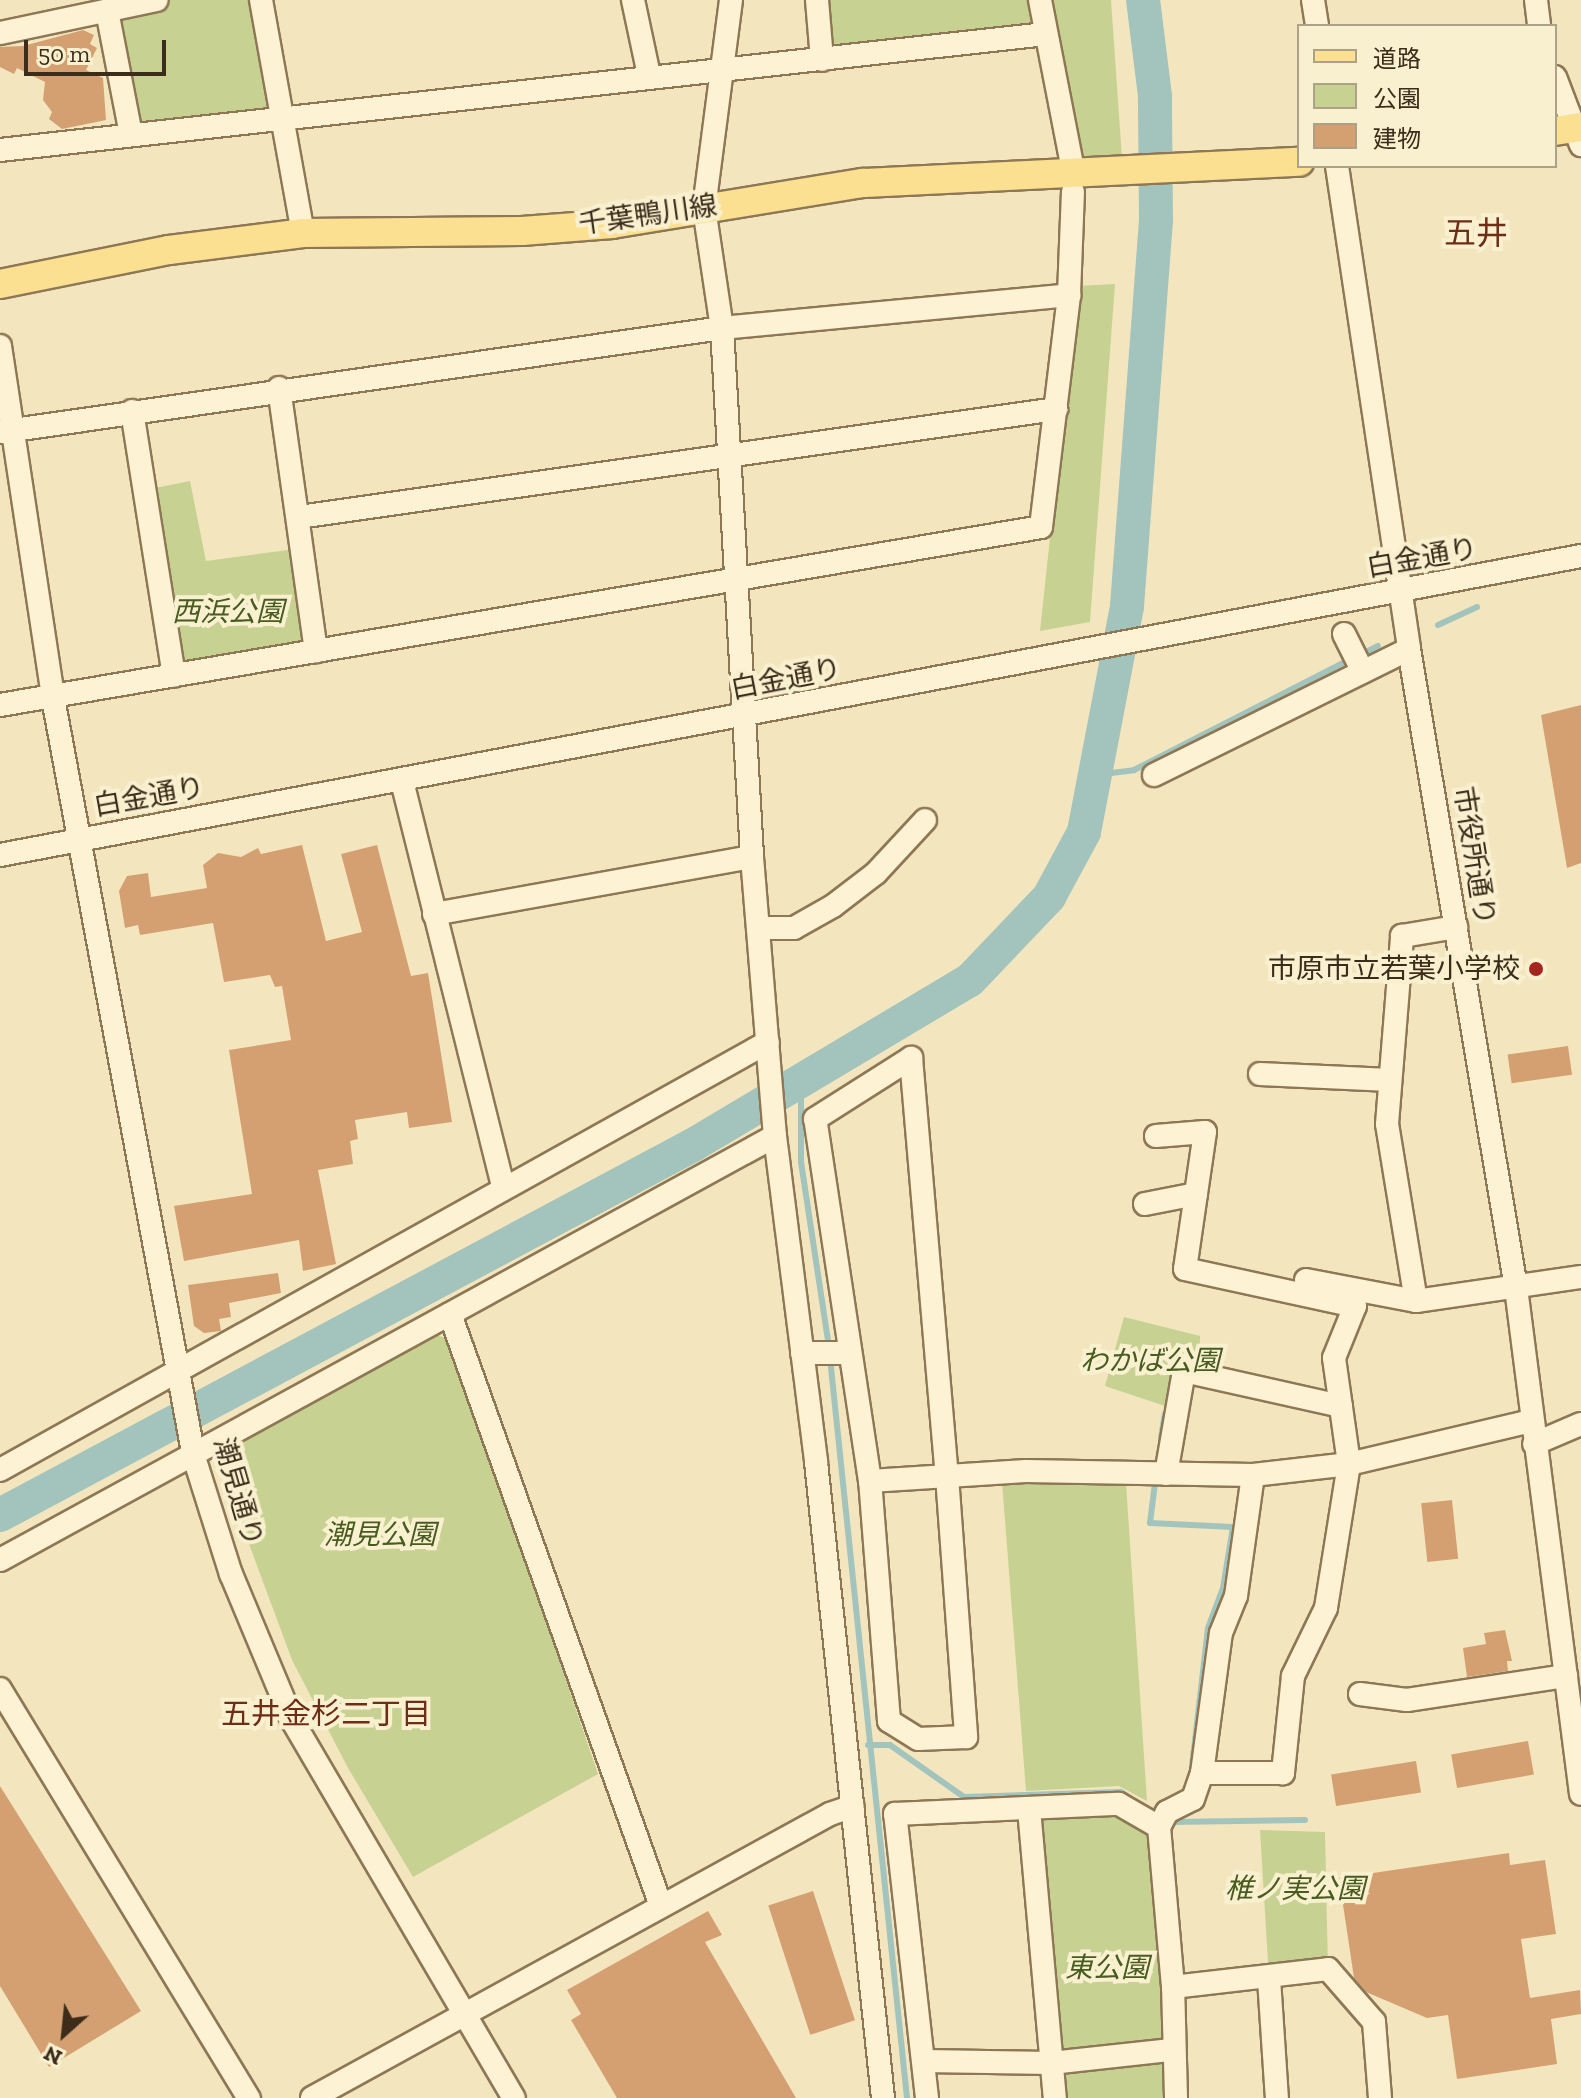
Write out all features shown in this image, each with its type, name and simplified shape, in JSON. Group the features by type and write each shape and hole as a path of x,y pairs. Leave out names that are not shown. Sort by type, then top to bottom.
{"main road":[{"name":"千葉鴨川線","path":"0,284 169,250 303,233 522,231 612,224 863,183 1073,181 1125,169 1297,162"}],"street":[{"path":"0,33 157,0"},
{"path":"261,0 303,233"},
{"path":"633,0 649,75"},
{"path":"731,0 704,208 722,328 740,579 752,857 775,1136 853,1806 883,2098"},
{"path":"817,0 822,60"},
{"path":"0,705 1041,527 1069,295 1073,181 1040,0"},
{"path":"1313,0 1317,24"},
{"path":"1536,0 1539,24"},
{"path":"107,11 131,134"},
{"path":"0,150 281,120 649,75 822,60 1046,34"},
{"path":"1557,83 1574,133"},
{"name":"市役所通り","path":"1337,168 1409,649 1516,1288 1581,1794"},
{"path":"7,431 279,388 722,328 1069,295"},
{"name":"潮見通り","path":"0,346 7,431 53,698 194,1457 231,1574 292,1720 463,2016 514,2098"},
{"path":"279,388 316,651"},
{"path":"299,517 1056,409"},
{"path":"132,411 174,676"},
{"name":"白金通り","path":"0,855 1056,659 1581,556"},
{"path":"1344,634 1363,672"},
{"path":"1154,775 1409,649"},
{"path":"402,781 503,1186"},
{"path":"758,928 794,928 833,906 876,873 925,820"},
{"path":"434,914 752,857"},
{"path":"1416,1301 1387,1124 1402,936 1456,927"},
{"path":"0,1470 177,1373 503,1186 768,1042"},
{"path":"911,1058 966,1737 918,1739 889,1721 870,1481 850,1353 815,1119 911,1058"},
{"path":"1260,1074 1390,1080"},
{"path":"1156,1136 1205,1132 1185,1269 1355,1306 1334,1358 1349,1464 1326,1608 1293,1676 1283,1773 1202,1773"},
{"path":"0,1560 194,1457 775,1136"},
{"path":"1145,1204 1196,1194"},
{"path":"1187,1258 1416,1301 1581,1277"},
{"path":"450,1314 661,1906"},
{"path":"802,1353 850,1353"},
{"path":"1166,1474 1184,1371 1341,1406"},
{"path":"870,1481 1026,1471 1253,1475 1349,1464 1531,1421"},
{"path":"1534,1444 1581,1424"},
{"path":"1176,2098 1171,2050 1173,1987 1159,1827 1167,1812 1193,1799 1202,1773 1221,1633 1236,1596 1253,1475"},
{"path":"1360,1694 1407,1700 1566,1676"},
{"path":"0,1689 249,2098"},
{"path":"927,2098 895,1814 1119,1804 1159,1827"},
{"path":"312,2098 830,1814 853,1806"},
{"path":"1029,1809 1055,2098"},
{"path":"1173,1987 1269,1979 1328,1969 1374,2022 1380,2098"},
{"path":"1269,1979 1277,2098"},
{"path":"924,2061 1051,2063 1171,2050"}],"green space":[{"path":"157,0 261,0 281,120 131,134 107,11"},
{"path":"823,0 1034,0 1034,26 835,51 828,46"},
{"path":"1048,0 1111,0 1122,158 1077,162"},
{"path":"1115,284 1090,622 1040,631 1077,286"},
{"name":"西浜公園","path":"190,481 206,561 303,548 316,651 174,676 145,490"},
{"name":"わかば公園","path":"1124,1317 1200,1336 1199,1375 1184,1371 1177,1410 1105,1386"},
{"name":"潮見公園","path":"436,1335 450,1339 598,1774 413,1877 348,1768 292,1660 219,1463 222,1449"},
{"path":"1002,1482 1126,1483 1147,1801 1119,1786 1026,1791"},
{"name":"東公園","path":"1119,1804 1159,1827 1176,2098 1055,2098 1029,1809"},
{"name":"椎ノ実公園","path":"1260,1830 1325,1832 1328,1969 1269,1979"}],"building":[{"path":"83,30 94,35 90,44 97,48 86,70 103,78 106,120 62,129 49,119 52,112 43,100 45,82 17,68 14,74 0,67 0,47 23,46"},
{"path":"1581,705 1581,863 1567,868 1541,715"},
{"path":"302,845 326,941 362,932 341,854 377,845 411,976 428,973 452,1122 409,1128 407,1112 355,1120 358,1139 350,1141 353,1164 318,1170 336,1264 303,1271 299,1240 184,1261 174,1206 252,1194 229,1050 291,1040 282,986 275,987 270,975 224,982 213,923 140,935 138,925 125,928 119,891 127,876 148,873 151,897 207,888 203,865 218,853 241,857 258,848 261,854"},
{"path":"1568,1046 1572,1075 1512,1083 1508,1054"},
{"path":"278,1273 281,1293 229,1303 231,1317 219,1319 221,1331 204,1333 194,1326 188,1285"},
{"path":"1452,1500 1458,1559 1427,1562 1421,1503"},
{"path":"1505,1630 1512,1661 1507,1661 1508,1671 1467,1677 1463,1648 1486,1644 1484,1633"},
{"path":"1528,1741 1534,1774 1457,1788 1451,1755"},
{"path":"1416,1761 1421,1793 1336,1806 1331,1774"},
{"path":"0,1786 141,2011 49,2067 0,1986"},
{"path":"1509,1853 1510,1865 1545,1860 1556,1934 1521,1939 1530,1998 1580,1990 1581,2014 1551,2019 1557,2064 1457,2079 1448,2015 1427,2018 1366,1992 1354,1978 1339,1878"},
{"path":"813,1891 855,2020 810,2035 768,1906"},
{"path":"708,1911 722,1935 705,1942 796,2098 617,2098 571,2020 581,2014 567,1990"}],"waterway":[{"path":"0,1515 693,1145 970,980 1049,897 1084,832 1127,606 1156,219 1155,96 1143,0"},
{"path":"1438,625 1477,607"},
{"path":"1360,655 1378,646"},
{"path":"1095,775 1134,770 1349,660"},
{"path":"801,1081 801,1162 829,1347"},
{"path":"830,1358 907,2098"},
{"path":"1161,1438 1165,1414"},
{"path":"1155,1483 1150,1523 1233,1527 1223,1588 1208,1628 1192,1767"},
{"path":"868,1745 890,1745 964,1797 1121,1792 1130,1798"},
{"path":"1172,1822 1305,1820"}],"place":[{"name":"市原市立若葉小学校","path":"1536,969"}],"district":[{"name":"五井","path":"1476,233"},
{"name":"五井金杉二丁目","path":"326,1714"}]}
